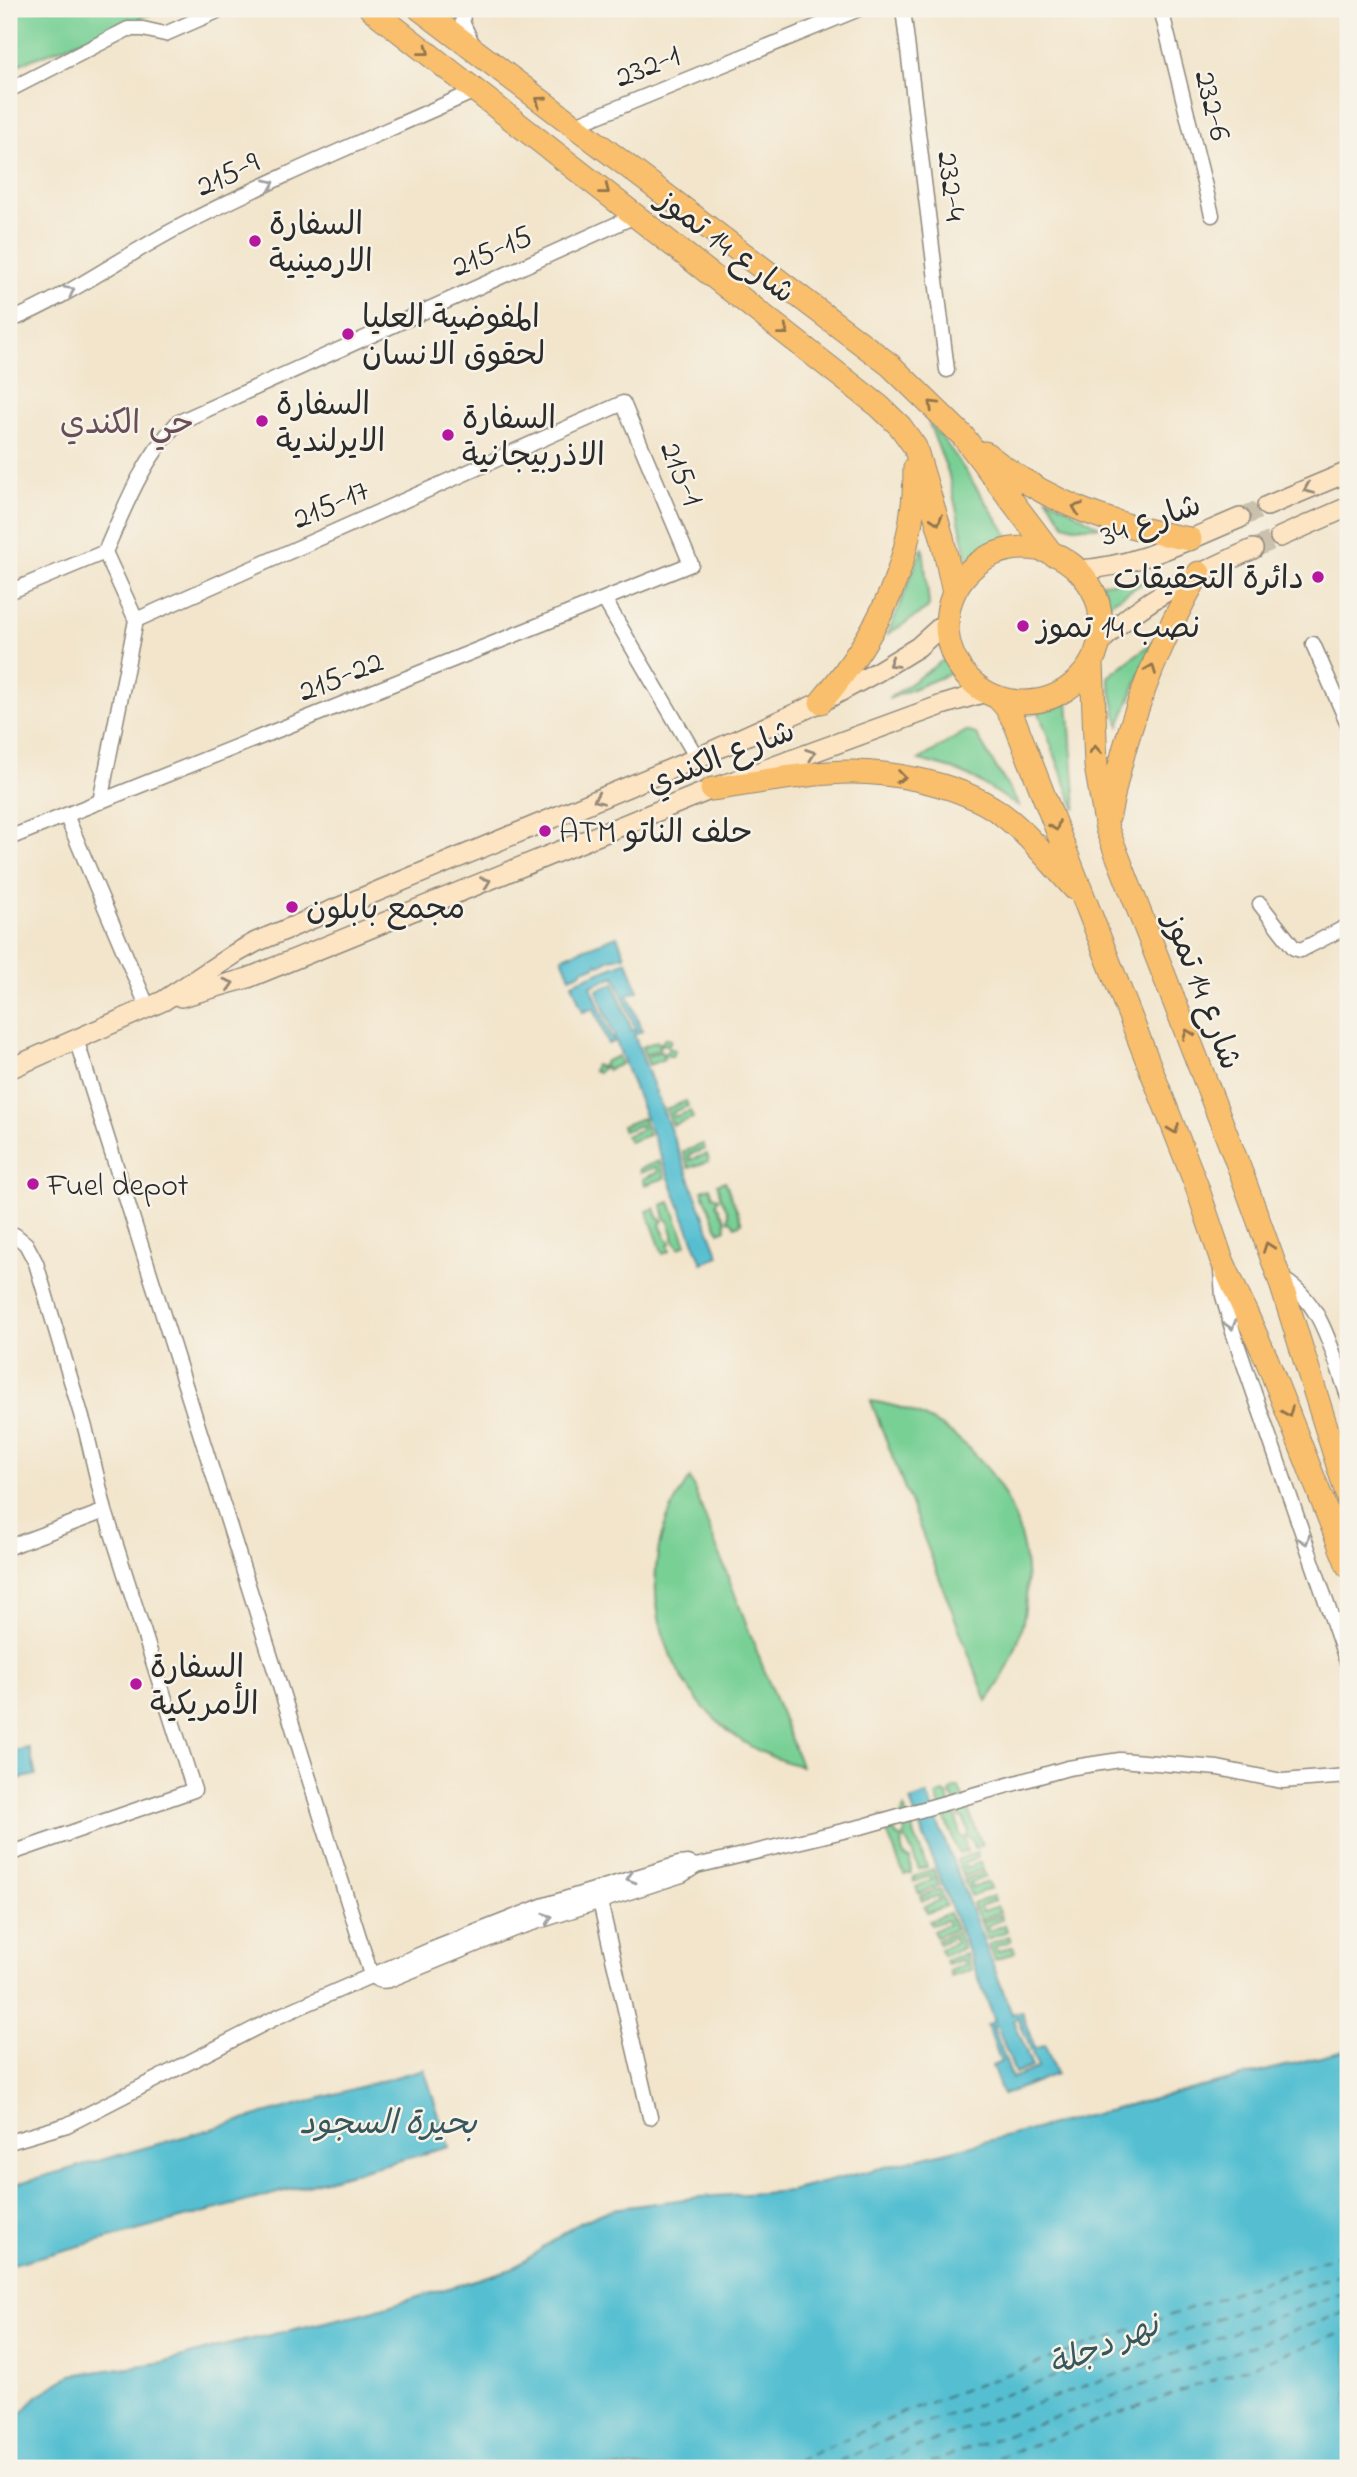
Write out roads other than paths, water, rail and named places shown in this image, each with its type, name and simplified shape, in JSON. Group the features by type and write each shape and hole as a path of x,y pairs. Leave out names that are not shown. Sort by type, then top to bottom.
{"main road":[{"name":"شارع 14 تموز","path":"371,9 880,406 900,426 915,447 942,537 954,593"},
{"name":"شارع 14 تموز","path":"420,9 890,365 963,436 1052,554"},
{"path":"963,436 1027,483 1065,503 1105,520 1147,532 1190,539"},
{"path":"821,702 864,647 895,585 911,517 915,447"},
{"path":"992,695 1028,702 1051,697 1083,675 1096,652 1101,615 1097,599 1079,570 1052,554 1020,548 996,554 974,567 954,593 947,621 951,649 956,662 974,684 992,695 1016,725 1197,1187 1221,1258 1262,1348 1348,1566"},
{"path":"1107,829 1124,750 1140,696 1177,611 1199,573"},
{"name":"شارع 14 تموز","path":"1096,652 1096,766 1107,829 1279,1277 1348,1497"},
{"path":"712,789 832,772 900,775 936,784 969,795 998,812 1027,836 1083,898"}],"street":[{"path":"9,89 128,29 165,34 222,9"},
{"path":"462,9 466,33 482,58"},
{"name":"232-1","path":"573,125 859,9"},
{"name":"232-4","path":"903,9 947,370"},
{"name":"232-6","path":"1161,9 1212,215"},
{"name":"215-9","path":"9,321 78,287 142,247 213,209 477,90"},
{"name":"215-15","path":"105,552 141,471 156,446 177,423 637,215"},
{"name":"215-1","path":"623,403 691,564"},
{"name":"215-17","path":"136,620 623,403"},
{"path":"1267,506 1348,472"},
{"path":"1280,537 1348,507"},
{"name":"شارع 34","path":"1079,570 1124,563 1240,518"},
{"name":"شارع 34","path":"1096,652 1149,600 1199,573 1253,549"},
{"path":"9,592 105,552 136,620 100,802"},
{"name":"215-22","path":"9,838 691,564"},
{"path":"604,599 698,758"},
{"name":"شارع الكندي","path":"155,1005 257,942 698,758 821,702 877,673 918,647 947,621"},
{"path":"1313,644 1348,724"},
{"name":"شارع الكندي","path":"9,1069 155,1005 248,978 712,789 942,705 992,695"},
{"path":"66,815 155,1005"},
{"path":"375,892 388,921"},
{"path":"1260,904 1294,948 1301,950 1347,926"},
{"path":"76,1040 371,1975"},
{"path":"9,1235 15,1234 26,1244 36,1264 86,1430 105,1511 194,1790 9,1854"},
{"path":"1221,1258 1220,1277 1233,1332 1348,1665"},
{"path":"1279,1277 1302,1293 1316,1312 1348,1396"},
{"path":"9,1547 105,1511"},
{"path":"9,2142 67,2125 279,2016 485,1927 598,1895 683,1863 696,1866 864,1826 1069,1768 1120,1760 1206,1767 1282,1780 1348,1776"},
{"path":"598,1895 650,2117"}],"water":[{"path":"617,936 625,956 583,969 570,977 562,957"},
{"path":"627,961 638,991 628,995 642,1031 634,1035 719,1256 702,1263 616,1041 608,1044 594,1008 583,1012 572,983","holes":["615,976 636,1030 632,1031 614,983 597,990 615,1038 612,1039 591,986"]},
{"path":"29,1748 36,1775 9,1781 9,1752"},
{"path":"927,1795 1012,2014 1021,2011 1035,2049 1045,2045 1056,2074 1003,2095 992,2066 1001,2062 987,2025 995,2021 910,1801","holes":["1018,2017 1038,2068 1012,2078 993,2027 997,2026 1015,2073 1032,2067 1014,2020"]},
{"name":"نهر دجلة","path":"1348,2050 1348,2468 9,2468 9,2420 24,2411 37,2396 72,2375 165,2362 368,2312 512,2269 579,2223 612,2209 700,2197 790,2191"},
{"name":"بحيرة السجود","path":"424,2069 449,2147 9,2265 9,2186"}],"tunnel":[{"path":"1240,518 1267,506"},
{"path":"1253,549 1280,537"}],"place":[{"name":"السفارة الارمينية","path":"255,241"},
{"name":"المفوضية العليا لحقوق الانسان","path":"348,334"},
{"name":"السفارة الايرلندية","path":"262,421"},
{"name":"السفارة الاذربيجانية","path":"448,435"},
{"name":"دائرة التحقيقات","path":"1318,577"},
{"name":"نصب 14 تموز","path":"1023,626"},
{"name":"ATM حلف الناتو","path":"545,831"},
{"name":"مجمع بابلون","path":"292,907"},
{"name":"Fuel depot","path":"33,1184"},
{"name":"السفارة الأمريكية","path":"136,1684"}],"district":[{"name":"حي الكندي","path":"127,421"}]}
